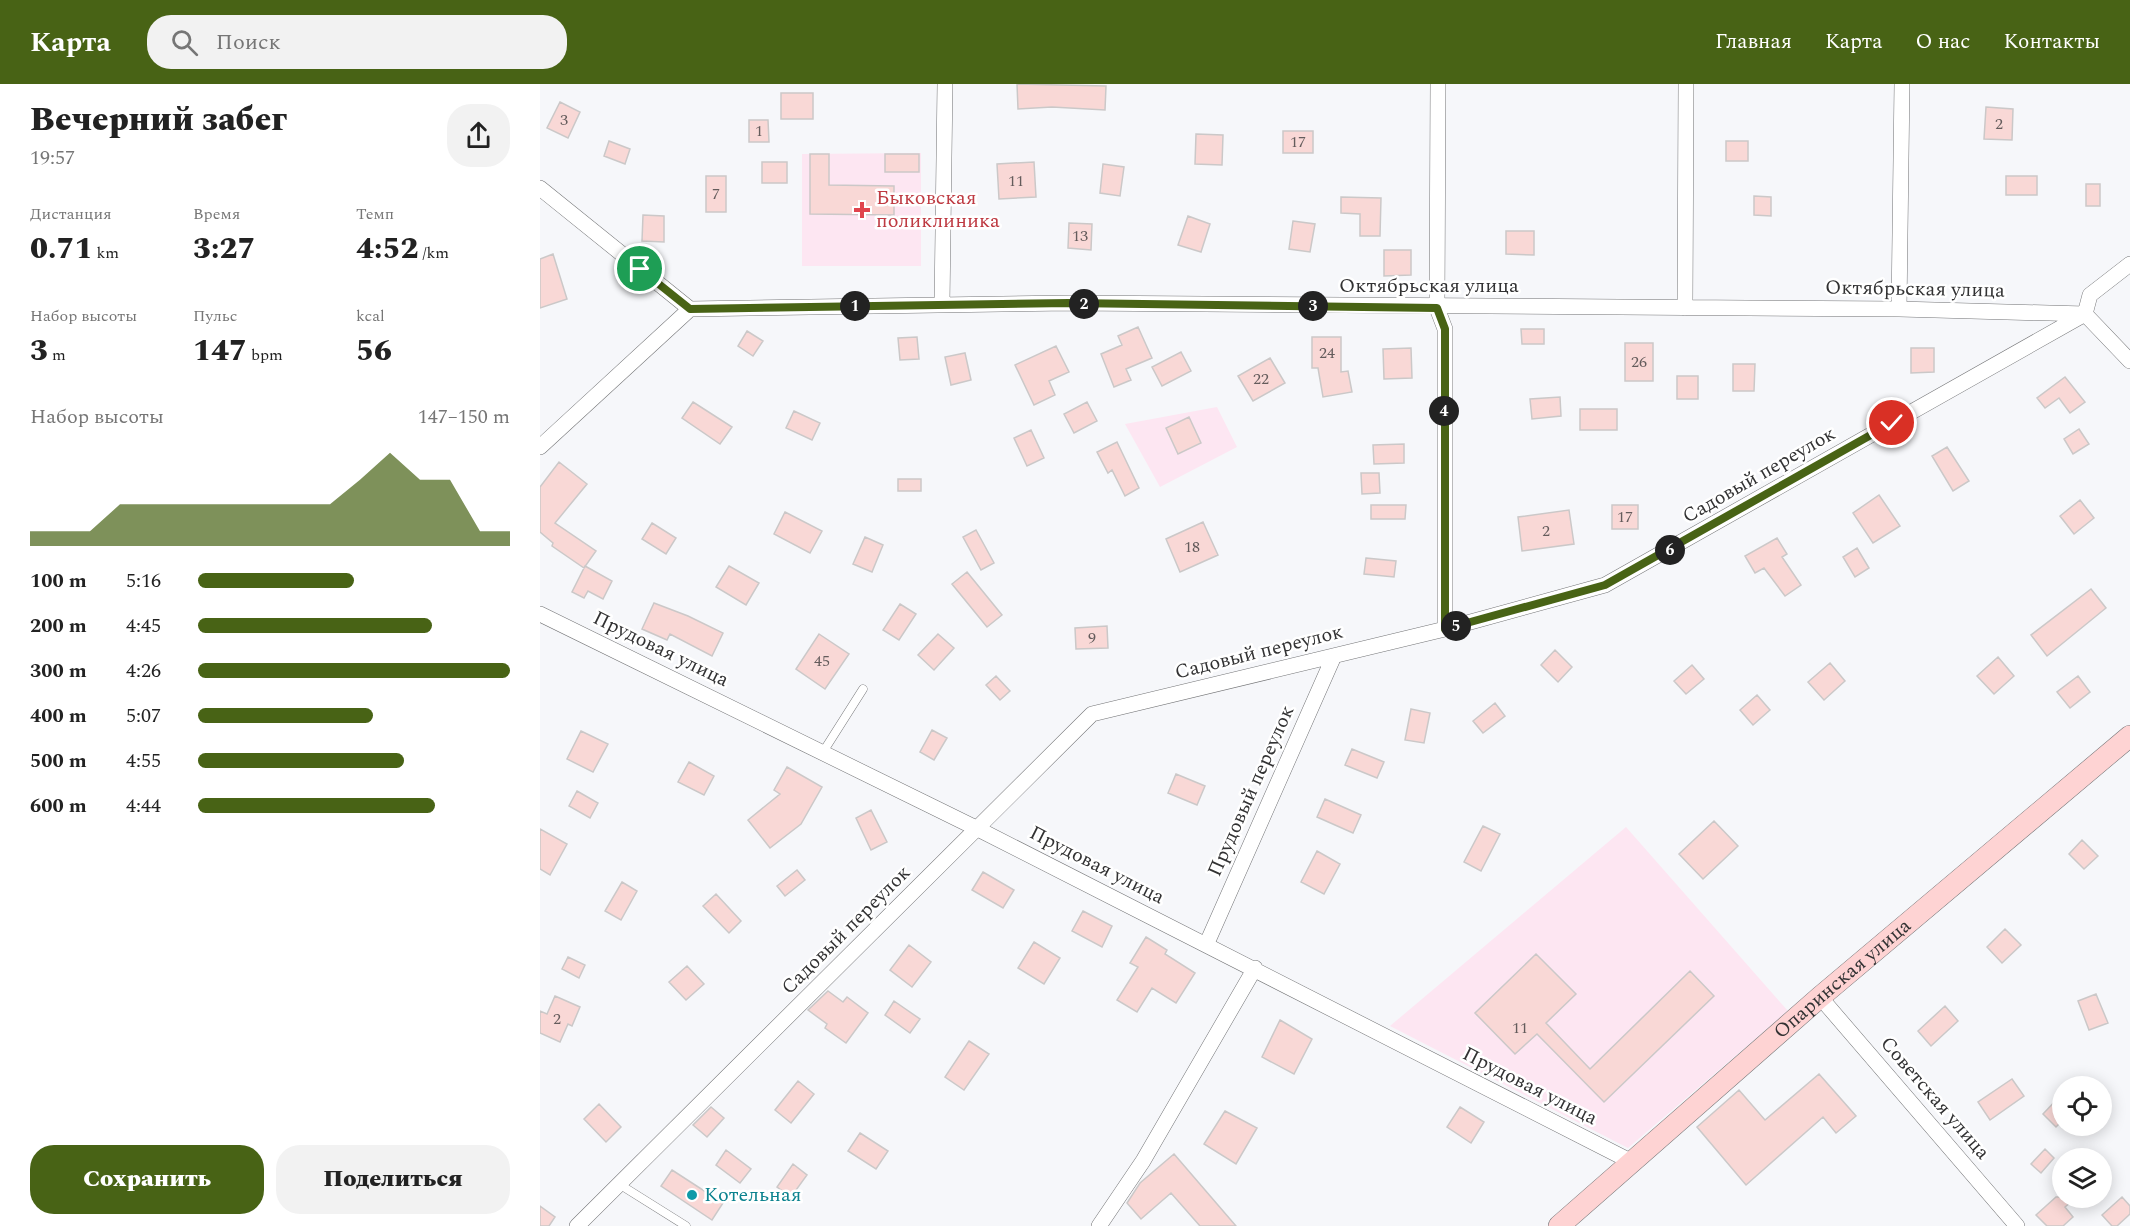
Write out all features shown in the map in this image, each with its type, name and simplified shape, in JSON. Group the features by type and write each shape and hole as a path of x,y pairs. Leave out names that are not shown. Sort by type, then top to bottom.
{"main road":[{"name":"Опаринская улица","path":"1559,1226 1630,1161 1820,997 2130,736"}],"street":[{"path":"942,304 945,84"},
{"path":"1438,84 1437,308 1445,329 1445,629"},
{"path":"1684,308 1686,84"},
{"path":"1899,309 1902,84"},
{"path":"540,188 690,309 540,447"},
{"path":"2130,264 2090,295 2085,314 2130,362"},
{"name":"Октябрьская улица","path":"690,309 942,304 1899,309 2085,314"},
{"name":"Садовый переулок","path":"577,1226 1092,714 1445,629 1605,585 2085,314"},
{"name":"Прудовая улица","path":"540,614 823,752 1255,968 1630,1161"},
{"name":"Прудовый переулок","path":"1207,944 1334,656"},
{"path":"1106,1223 1255,968"},
{"name":"Советская улица","path":"1820,997 2017,1226"}],"lane":[{"path":"823,752 863,689"},
{"path":"619,1184 686,1226"}],"shaded area":[{"name":"Быковская поликлиника","path":"921,153 921,266 802,266 802,154"},
{"path":"1217,407 1237,447 1160,487 1125,424"},
{"path":"1626,827 1788,1011 1628,1148 1390,1026"}],"building":[{"path":"1017,84 1106,86 1105,110 1052,107 1018,109"},
{"path":"781,93 813,93 813,119 781,119"},
{"path":"560,102 580,112 568,138 547,128"},
{"path":"1986,107 2013,109 2012,140 1984,139"},
{"path":"749,120 768,120 769,142 749,142"},
{"path":"1283,131 1313,131 1313,153 1283,153"},
{"path":"1196,134 1223,135 1222,165 1195,164"},
{"path":"609,141 630,149 625,164 604,156"},
{"path":"1726,141 1748,141 1748,161 1726,161"},
{"path":"810,154 829,154 829,185 894,186 894,215 810,214"},
{"path":"885,154 919,154 919,172 885,172"},
{"path":"762,162 787,162 787,183 762,183"},
{"path":"1034,162 1036,197 999,199 997,164"},
{"path":"1103,164 1124,167 1120,196 1100,193"},
{"path":"706,176 726,176 726,212 706,212"},
{"path":"2006,176 2037,176 2037,195 2006,195"},
{"path":"2086,184 2100,184 2100,206 2086,206"},
{"path":"1754,196 1771,197 1771,216 1754,215"},
{"path":"1341,197 1381,198 1380,236 1360,236 1360,214 1341,213"},
{"path":"643,215 664,216 664,242 642,241"},
{"path":"1188,216 1210,224 1201,252 1178,245"},
{"path":"1293,221 1315,224 1310,252 1289,249"},
{"path":"1069,223 1092,224 1091,250 1068,248"},
{"path":"1506,231 1534,231 1534,255 1506,254"},
{"path":"1384,250 1411,250 1411,275 1384,276"},
{"path":"553,254 567,299 540,308 540,259"},
{"path":"1138,327 1152,358 1126,369 1131,380 1114,387 1101,354 1122,345 1118,336"},
{"path":"1521,329 1544,329 1544,344 1522,344"},
{"path":"747,331 763,341 753,356 738,346"},
{"path":"917,337 919,359 900,360 898,338"},
{"path":"1312,337 1341,337 1341,372 1348,371 1352,392 1323,397 1318,368 1312,368"},
{"path":"1625,343 1653,343 1653,381 1625,381"},
{"path":"1056,346 1069,372 1049,381 1055,395 1034,405 1015,365"},
{"path":"1411,348 1412,378 1384,379 1383,349"},
{"path":"1911,348 1934,348 1934,372 1911,373"},
{"path":"1181,352 1191,371 1162,386 1152,367"},
{"path":"965,353 971,380 951,385 945,357"},
{"path":"1270,358 1285,383 1253,401 1238,376"},
{"path":"1733,364 1755,364 1754,391 1733,391"},
{"path":"1677,376 1698,376 1698,399 1677,399"},
{"path":"2065,377 2085,402 2070,413 2059,398 2045,408 2037,398"},
{"path":"1560,397 1561,416 1532,419 1530,399"},
{"path":"693,402 732,427 720,444 682,418"},
{"path":"1087,402 1097,421 1074,433 1064,414"},
{"path":"1580,409 1617,409 1617,430 1580,430"},
{"path":"794,411 820,423 812,440 786,428"},
{"path":"1189,417 1201,443 1178,454 1166,428"},
{"path":"2079,429 2089,444 2073,454 2064,439"},
{"path":"1031,430 1044,458 1027,466 1014,438"},
{"path":"1117,442 1139,488 1125,496 1112,470 1108,473 1097,452"},
{"path":"1404,444 1404,463 1374,464 1373,445"},
{"path":"1947,447 1969,481 1953,491 1932,456"},
{"path":"559,462 587,484 555,523 596,551 584,568 552,546 553,543 540,532 540,487"},
{"path":"1361,473 1379,473 1380,493 1362,494"},
{"path":"898,479 921,479 921,491 898,491"},
{"path":"1879,495 1900,526 1873,543 1853,513"},
{"path":"2080,500 2094,518 2074,534 2060,516"},
{"path":"1371,505 1406,505 1405,519 1371,519"},
{"path":"1612,505 1638,505 1638,529 1612,529"},
{"path":"1569,510 1574,544 1522,551 1518,517"},
{"path":"785,512 822,531 810,553 774,534"},
{"path":"1203,522 1218,555 1180,572 1166,539"},
{"path":"652,523 676,538 666,554 642,539"},
{"path":"976,530 994,563 981,570 963,537"},
{"path":"865,537 883,545 872,572 853,564"},
{"path":"1777,538 1787,554 1782,557 1801,585 1785,596 1764,568 1755,573 1745,556"},
{"path":"1857,548 1869,568 1855,577 1843,557"},
{"path":"1366,558 1396,561 1394,577 1364,574"},
{"path":"585,566 612,581 603,599 588,591 584,598 572,592"},
{"path":"729,566 759,583 746,605 716,587"},
{"path":"967,572 1002,615 987,627 952,584"},
{"path":"2091,589 2106,608 2047,656 2031,635"},
{"path":"654,603 723,633 712,656 670,634 667,640 642,629"},
{"path":"900,604 916,614 899,640 883,630"},
{"path":"1107,626 1108,648 1076,649 1075,628"},
{"path":"819,634 849,654 825,689 796,669"},
{"path":"938,634 954,648 934,670 918,655"},
{"path":"1555,650 1572,667 1558,682 1541,665"},
{"path":"1998,657 2014,676 1994,694 1977,676"},
{"path":"1830,663 1845,681 1824,700 1808,682"},
{"path":"1692,665 1704,679 1686,694 1674,681"},
{"path":"996,676 1010,691 1000,700 986,685"},
{"path":"2078,676 2090,692 2070,708 2057,692"},
{"path":"1757,695 1770,710 1753,725 1740,710"},
{"path":"1495,703 1505,716 1483,733 1473,721"},
{"path":"1411,709 1430,713 1424,743 1405,740"},
{"path":"932,730 947,738 934,760 920,752"},
{"path":"581,731 608,744 593,772 567,759"},
{"path":"1352,749 1384,762 1377,778 1345,765"},
{"path":"689,762 714,776 704,795 678,782"},
{"path":"787,767 822,787 801,824 770,848 748,820 780,794 774,790"},
{"path":"1176,774 1205,786 1197,805 1168,793"},
{"path":"577,791 598,803 590,818 569,806"},
{"path":"1325,799 1361,815 1353,833 1317,817"},
{"path":"871,810 887,842 871,850 856,818"},
{"path":"1714,821 1738,846 1703,879 1679,854"},
{"path":"1483,826 1500,834 1481,871 1464,862"},
{"path":"540,829 567,844 550,875 540,869"},
{"path":"2082,840 2098,856 2084,869 2069,854"},
{"path":"1317,851 1340,864 1324,894 1301,882"},
{"path":"797,870 805,880 785,896 777,886"},
{"path":"983,872 1014,890 1003,908 972,890"},
{"path":"622,882 637,891 621,920 605,911"},
{"path":"716,894 741,921 729,933 703,906"},
{"path":"1083,911 1112,926 1102,947 1072,931"},
{"path":"2005,929 2021,945 2002,963 1987,947"},
{"path":"1146,937 1167,950 1165,954 1195,973 1176,1003 1152,988 1137,1012 1117,1000 1138,967 1130,963"},
{"path":"1034,942 1060,958 1044,984 1018,968"},
{"path":"909,945 931,962 912,987 890,970"},
{"path":"1536,954 1576,994 1546,1023 1590,1069 1690,971 1714,996 1604,1102 1537,1034 1515,1054 1475,1013"},
{"path":"568,957 585,965 579,978 562,969"},
{"path":"687,966 704,984 686,1000 669,982"},
{"path":"828,991 843,1002 847,997 868,1013 846,1043 825,1028 827,1024 808,1010"},
{"path":"2096,994 2108,1023 2089,1030 2078,1001"},
{"path":"555,996 580,1007 572,1026 568,1024 560,1042 540,1033 540,1011 547,1014"},
{"path":"894,1001 920,1019 910,1033 885,1015"},
{"path":"1945,1006 1958,1021 1931,1046 1918,1031"},
{"path":"1280,1020 1312,1039 1294,1074 1262,1057"},
{"path":"969,1041 989,1054 964,1090 945,1077"},
{"path":"1819,1074 1856,1116 1836,1133 1823,1117 1746,1185 1697,1127 1739,1090 1765,1120"},
{"path":"2012,1079 2024,1096 1990,1120 1978,1102"},
{"path":"798,1081 814,1094 791,1123 775,1110"},
{"path":"599,1104 621,1127 606,1142 584,1119"},
{"path":"2052,1105 2052,1123 2043,1114"},
{"path":"711,1107 724,1118 707,1137 693,1125"},
{"path":"1460,1107 1484,1122 1471,1143 1447,1127"},
{"path":"1225,1111 1257,1128 1236,1164 1204,1144"},
{"path":"860,1133 888,1151 876,1169 848,1151"},
{"path":"2045,1149 2052,1156 2052,1160 2041,1173 2031,1164"},
{"path":"726,1150 751,1169 740,1183 716,1165"},
{"path":"1174,1154 1236,1226 1200,1226 1171,1193 1141,1219 1127,1203 1140,1183"},
{"path":"793,1164 807,1175 791,1197 777,1187"},
{"name":"Котельная","path":"672,1170 723,1203 712,1220 661,1186"},
{"path":"2122,1197 2130,1206 2130,1214 2117,1226 2112,1226 2102,1215"},
{"path":"2052,1201 2052,1208 2066,1208 2073,1217 2063,1226 2047,1226 2036,1215"},
{"path":"540,1206 555,1217 549,1226 540,1226"}],"place":[{"name":"Быковская поликлиника","path":"862,210"},
{"name":"Котельная","path":"692,1195"}],"route":[{"path":"640,269 690,309 1069,303 1437,308 1445,329 1445,629 1605,585 1892,423"}]}
